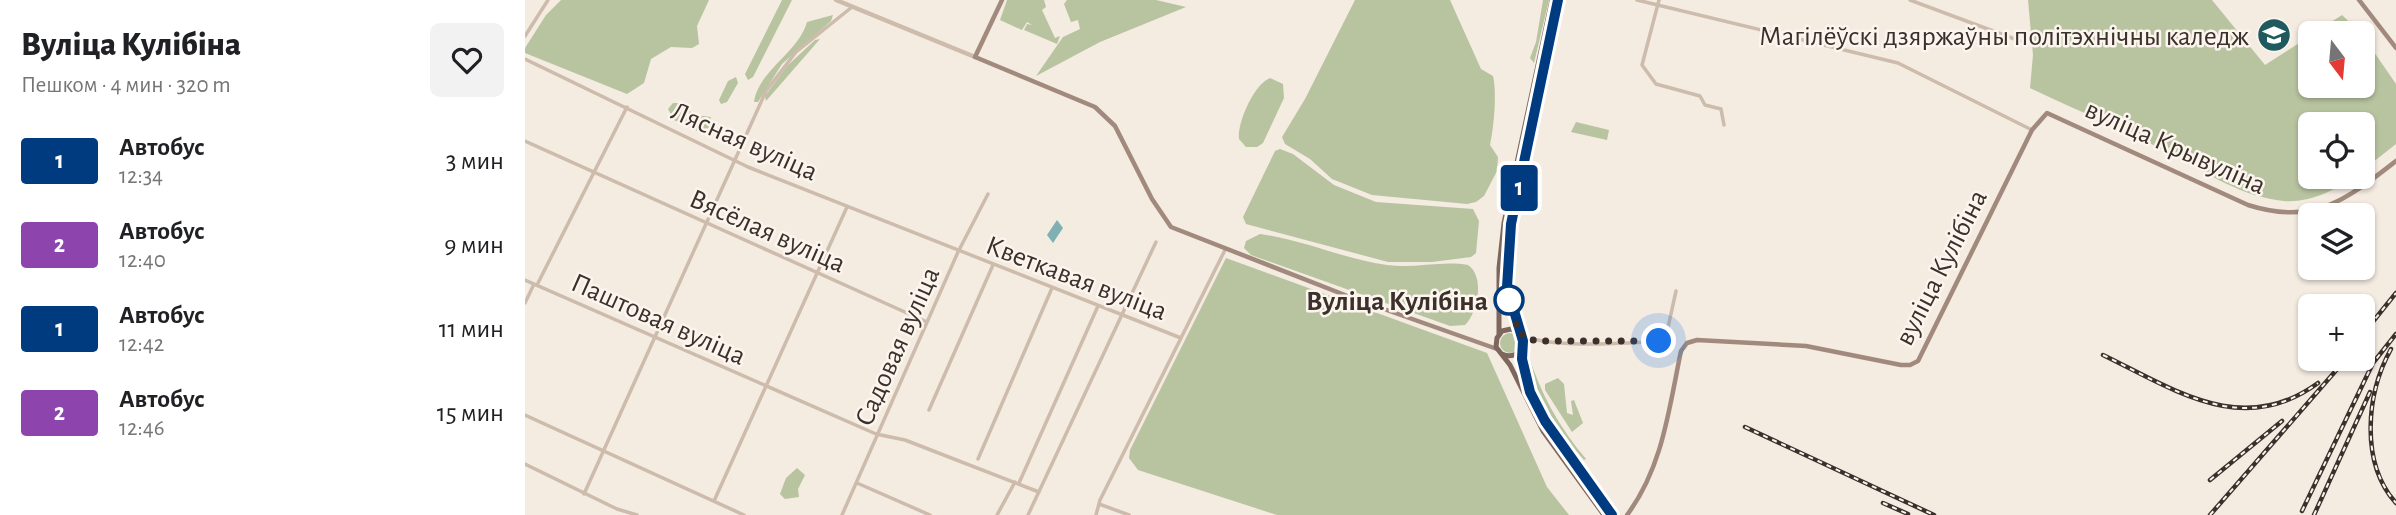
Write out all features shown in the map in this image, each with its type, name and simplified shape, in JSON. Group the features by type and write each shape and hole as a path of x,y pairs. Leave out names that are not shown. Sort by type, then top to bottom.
{"main road":[{"path":"1002,0 975,57 1095,107 1115,126 1165,222 1190,237 1491,345 1510,356 1522,347"},
{"path":"1552,0 1504,223 1499,268 1498,336 1500,352 1543,430 1604,515"},
{"path":"1558,0 1511,224 1507,287 1520,334 1524,375 1537,408 1612,515"},
{"path":"2359,0 2396,48"},
{"name":"вуліца Кулібіна","path":"1627,515 1646,485 1662,447 1681,351 1687,342 1697,340 1806,346 1901,365 1910,366 1917,361 2032,130 2043,114 2051,113"},
{"name":"вуліца Крывуліна","path":"2051,113 2248,205 2279,213 2302,213 2333,205 2396,161"},
{"path":"1491,345 1498,336 1511,329 1520,334"}],"street":[{"path":"525,36 548,0"},
{"path":"836,0 975,57"},
{"path":"1637,0 1898,63 2032,130"},
{"path":"1659,0 1642,65 1656,84 1700,96 1705,105 1721,109 1724,125"},
{"path":"1910,0 2020,41"},
{"path":"584,494 766,91 796,52 852,7"},
{"name":"Лясная вуліца","path":"525,59 733,159 958,251"},
{"path":"594,172 627,107"},
{"name":"Вясёлая вуліца","path":"525,141 927,323"},
{"name":"Паштовая вуліца","path":"525,303 594,172"},
{"name":"Садовая вуліца","path":"842,515 958,251 988,194"},
{"path":"817,273 847,207"},
{"path":"1028,515 1156,242"},
{"path":"1096,515 1099,504 1225,250"},
{"name":"Кветкавая вуліца","path":"958,251 1181,338"},
{"path":"929,410 993,265"},
{"name":"Паштовая вуліца","path":"764,386 817,273"},
{"name":"Паштовая вуліца","path":"525,280 876,434 897,437 1039,492"},
{"path":"978,459 1052,288"},
{"path":"1522,347 1535,341 1665,341 1676,291"},
{"path":"997,515 1017,482 1098,306"},
{"path":"1520,334 1535,341"},
{"path":"714,501 763,395 764,386"},
{"path":"525,415 744,515"},
{"path":"525,464 584,494 637,515"},
{"path":"857,483 930,515"},
{"path":"1099,504 1129,515"}],"green space":[{"path":"561,0 709,0 697,26 699,44 692,48 671,47 651,59 644,83 627,94 525,53 525,48 546,15"},
{"path":"782,0 792,0 753,77 748,80 745,74"},
{"path":"1007,0 1044,0 1046,7 1042,10 1055,38 1060,36 1057,44 1024,30 1027,24 1032,25 1027,22 1022,30 1000,20"},
{"path":"1067,0 1156,0 1186,7 1100,42 1036,76 1063,37 1080,29 1078,20 1071,22 1064,4"},
{"path":"1355,0 1450,0 1481,69 1493,76 1494,83 1495,110 1490,145 1498,157 1497,171 1484,196 1476,202 1467,204 1372,195 1332,179 1310,159 1285,144 1282,137 1305,99"},
{"path":"1543,0 1549,0 1534,63 1530,58 1536,42"},
{"path":"2028,0 2212,0 2265,65 2298,44 2298,98 2375,98 2375,53 2396,84 2396,144 2375,161 2375,112 2298,112 2298,189 2334,189 2302,200 2269,199 2211,176 2154,145 2030,88 2033,55"},
{"path":"833,15 831,21 782,64 758,102 754,102 763,81 796,43 807,22"},
{"path":"2342,15 2348,21 2333,21"},
{"path":"820,39 766,101 765,96 787,66 815,40"},
{"path":"736,77 738,83 727,102 721,104 719,100 728,81"},
{"path":"1270,78 1283,84 1284,98 1263,143 1257,147 1246,147 1239,139 1244,114 1258,88"},
{"path":"673,103 679,103 695,115 711,117 709,128 697,131 674,120 668,109"},
{"path":"1576,122 1609,130 1607,140 1571,132"},
{"path":"1280,149 1293,154 1334,185 1376,202 1473,209 1479,221 1476,253 1471,257 1432,262 1388,262 1246,224 1243,217 1275,151"},
{"path":"1260,234 1387,265 1468,265 1477,277 1476,304 1465,325 1450,326 1251,255 1244,248 1246,241"},
{"path":"1226,258 1487,353 1547,487 1569,515 1277,515 1138,470 1129,458 1130,450"},
{"path":"1510,333 1517,336 1520,343 1517,350 1510,353 1503,350 1500,343 1503,336"},
{"path":"1528,353 1551,409 1586,459 1577,452 1574,453 1543,408 1528,370 1525,356"},
{"path":"1558,378 1564,384 1567,413 1573,415 1571,401 1574,400 1583,423 1572,432 1545,390 1545,384"},
{"path":"797,468 805,475 798,489 799,497 785,499 780,494 786,478"}],"water":[{"path":"1057,220 1063,228 1053,243 1047,235"}],"railway":[{"path":"2375,319 2396,293"},
{"path":"2302,511 2373,363 2396,334"},
{"path":"2391,349 2376,386 2371,428 2372,449 2377,468 2384,487 2396,503"},
{"path":"2103,355 2183,394 2236,408 2263,407 2290,399 2318,383"},
{"path":"2210,515 2336,371"},
{"path":"2314,515 2370,392"},
{"path":"2210,480 2282,421"},
{"path":"1745,427 1934,515"},
{"path":"1883,503 1908,514"}],"bus line":[{"name":"1","path":"1558,0 1511,224 1506,267 1507,287 1522,336 1524,375 1530,392 1545,421 1612,515"}],"place":[{"name":"Магілёўскі дзяржаўны політэхнічны каледж","path":"2274,35"},
{"name":"Вуліца Кулібіна","path":"1509,300"}],"route":[{"path":"1509,300 1519,333 1535,341 1659,341"}]}
